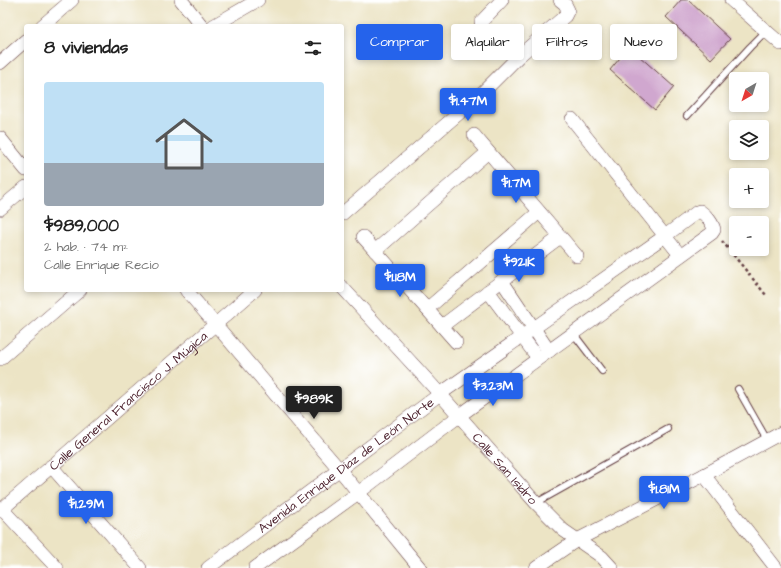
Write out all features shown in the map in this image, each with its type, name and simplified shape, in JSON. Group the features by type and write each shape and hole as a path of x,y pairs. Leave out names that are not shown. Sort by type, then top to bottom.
{"street":[{"path":"44,24 72,0"},
{"path":"181,0 200,24"},
{"path":"216,24 258,0"},
{"path":"481,22 502,0"},
{"path":"344,212 479,96 519,56 565,16 568,10 565,4 560,0"},
{"path":"731,0 781,44"},
{"path":"0,63 24,42"},
{"path":"572,119 680,255"},
{"path":"474,135 577,256"},
{"path":"0,138 24,168"},
{"path":"375,251 488,152"},
{"path":"0,209 24,189"},
{"name":"Avenida Enrique Díaz de León Norte","path":"208,568 440,394 697,212 700,211 714,227 714,230"},
{"path":"427,309 539,212"},
{"path":"255,568 358,493 459,416 712,233 714,230"},
{"path":"362,237 456,342"},
{"path":"442,326 560,237"},
{"path":"502,281 516,300 533,328 543,355"},
{"name":"Calle San Isidro","path":"344,289 554,522 602,557 612,568"},
{"path":"488,291 522,336 543,355"},
{"path":"0,359 78,292"},
{"path":"188,292 339,469 420,568"},
{"name":"Calle General Francisco J. Múgica","path":"1,510 253,292"},
{"path":"536,568 577,540 704,475 781,433"},
{"path":"51,466 140,568"},
{"path":"704,475 776,568"},
{"path":"1,510 57,568"}],"lane":[{"path":"687,116 766,31"},
{"path":"573,333 602,371"},
{"path":"738,389 767,440"},
{"path":"536,503 668,429"}],"path":[{"path":"714,230 766,295"}],"building":[{"path":"681,0 688,0 730,39 711,59 677,27 677,24 674,24 666,17"},
{"path":"618,60 644,60 674,87 655,110 610,70"}]}
